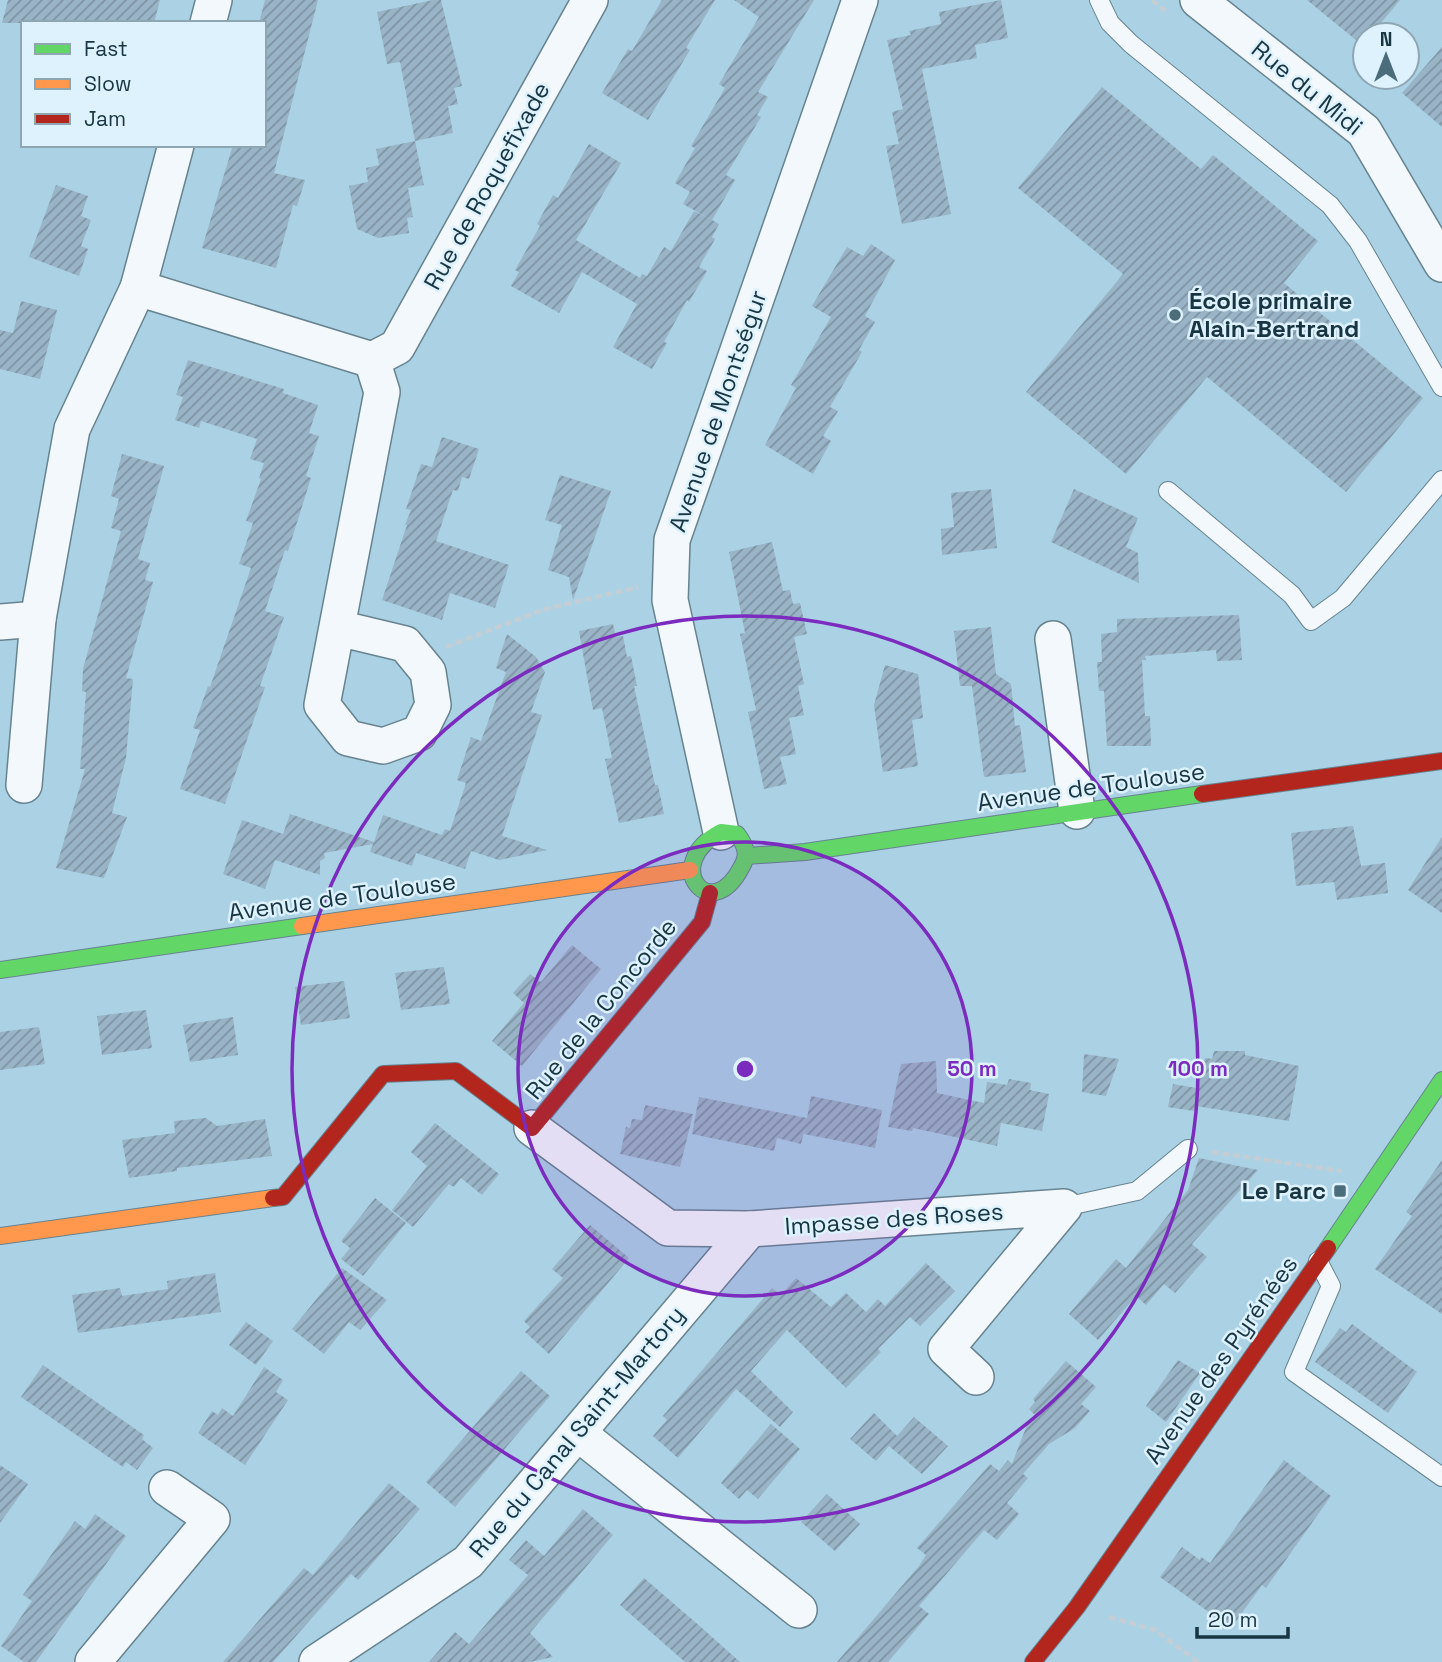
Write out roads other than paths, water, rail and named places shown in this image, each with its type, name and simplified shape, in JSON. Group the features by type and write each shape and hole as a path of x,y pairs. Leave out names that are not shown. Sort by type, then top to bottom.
{"street":[{"path":"209,21 214,0"},
{"name":"Rue de Roquefixade","path":"372,360 397,347 590,0"},
{"name":"Avenue de Montségur","path":"721,832 670,600 673,540 860,0"},
{"name":"Rue du Midi","path":"1198,0 1364,131 1442,264"},
{"path":"24,785 38,619 72,429 138,288 175,147"},
{"path":"138,288 372,360 382,392 322,705 348,738 383,746 419,733 433,705 429,672 405,644 338,628"},
{"path":"0,622 38,619"},
{"path":"1053,639 1077,811"},
{"name":"Avenue de Toulouse","path":"746,856 806,852 1077,811 1442,761"},
{"path":"721,832 737,834 746,849 746,856 744,864 729,883 710,894 699,890 691,876 693,858 705,841 721,832"},
{"name":"Avenue de Toulouse","path":"0,970 690,870"},
{"name":"Rue de la Concorde","path":"0,1236 284,1197 383,1074 456,1071 532,1128 702,922 710,894"},
{"name":"Avenue des Pyrénées","path":"1033,1662 1077,1607 1442,1080"},
{"name":"Impasse des Roses","path":"532,1128 668,1228 750,1229 1065,1207"},
{"name":"Impasse des Roses","path":"976,1377 946,1349 1065,1207"},
{"name":"Rue du Canal Saint-Martory","path":"317,1662 468,1562 750,1229"},
{"path":"578,1433 799,1610"},
{"path":"93,1662 212,1519 167,1489"}],"lane":[{"path":"1099,0 1110,23 1131,44 1330,205 1358,241 1442,387"},
{"path":"1168,491 1292,596 1311,621 1343,598 1442,480"},
{"path":"1065,1207 1137,1191 1188,1149"},
{"path":"1318,1261 1332,1286 1294,1372 1442,1477"}],"place":[{"name":"École primaire Alain-Bertrand","path":"1175,315"},
{"name":"Le Parc","path":"1340,1191"}]}
